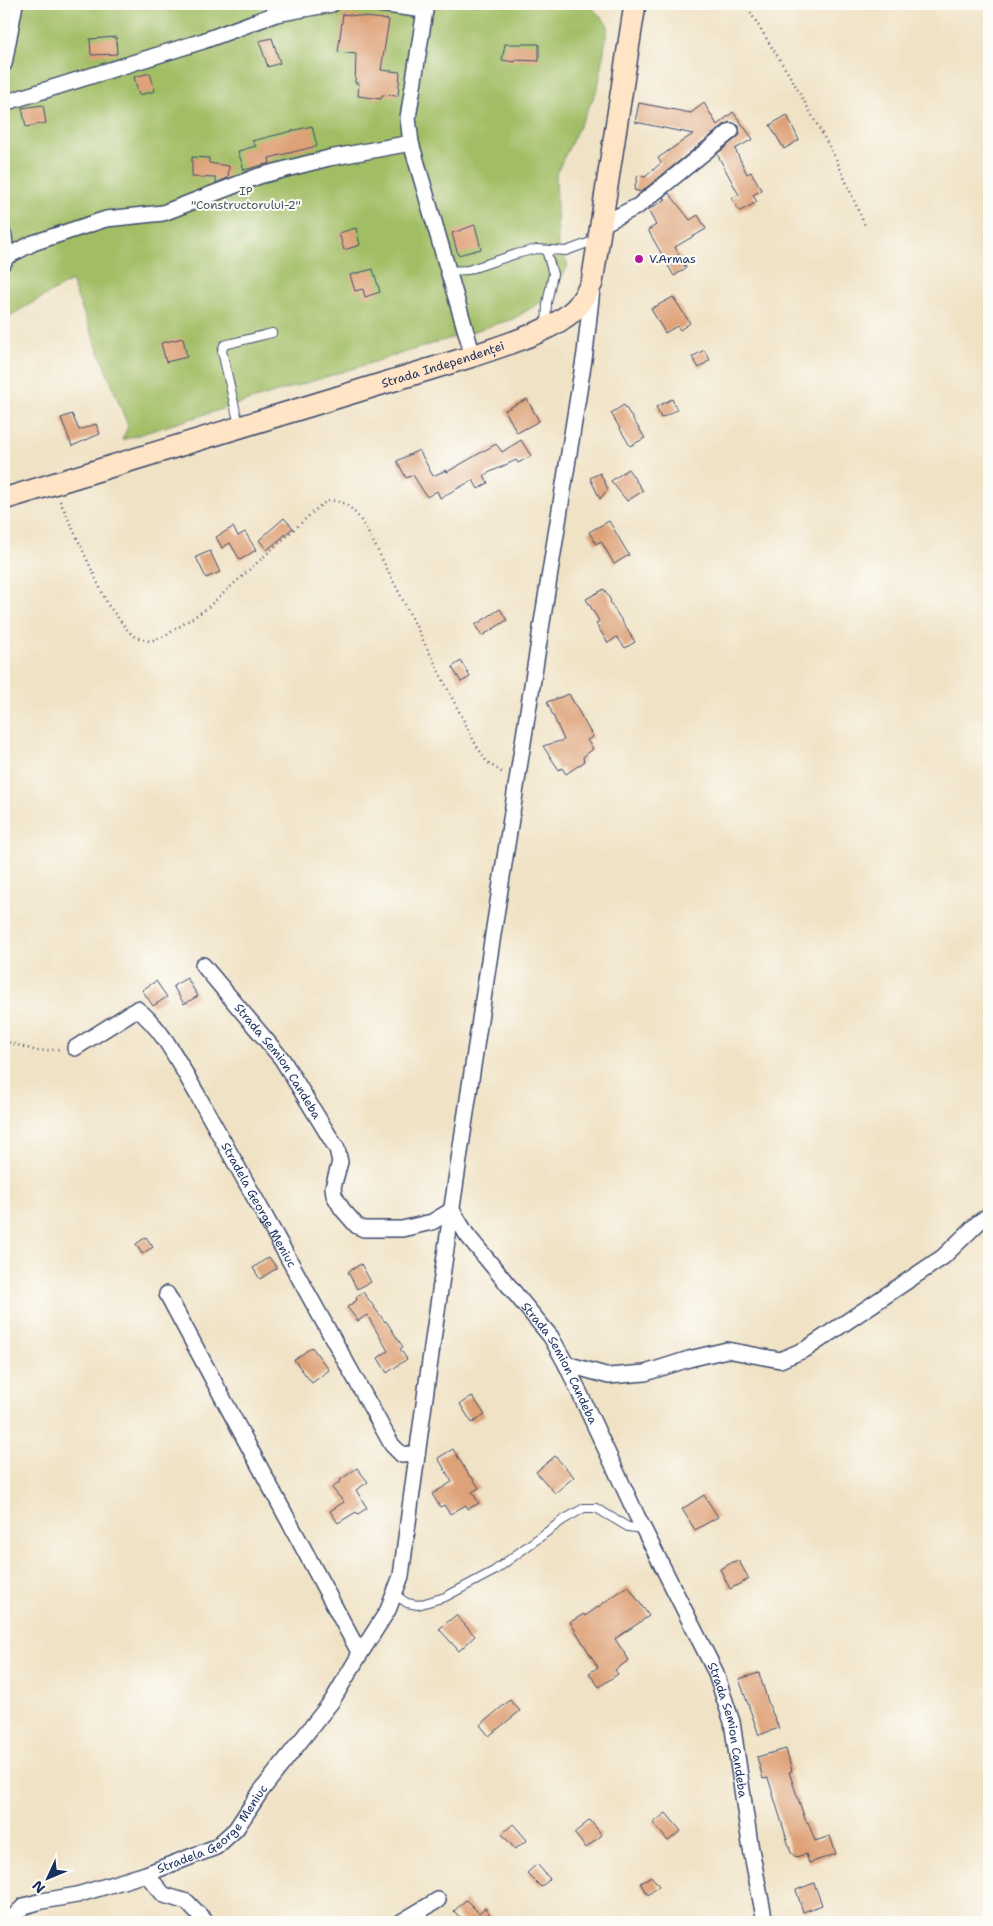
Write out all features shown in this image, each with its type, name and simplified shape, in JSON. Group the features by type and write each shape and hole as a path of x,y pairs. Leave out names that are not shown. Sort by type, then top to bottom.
{"main road":[{"name":"Strada Independenței","path":"4,498 473,356 527,337 575,309 592,283 636,4"}],"street":[{"path":"4,64 15,4"},
{"path":"4,103 203,42 276,14 332,4"},
{"path":"379,4 425,7 408,118 411,143 473,356"},
{"path":"600,232 638,206 731,131"},
{"path":"4,236 5,260 33,243 106,219 163,213 260,176 329,158 411,143"},
{"name":"Stradela George Meniuc","path":"8,1922 24,1906 76,1895 146,1874 216,1847 236,1828 261,1791 332,1702 388,1610 401,1576 452,1210 516,782 585,353 592,283"},
{"name":"Strada Semion Candeba","path":"203,965 282,1059 337,1148 340,1162 333,1186 334,1195 342,1209 357,1226 364,1229 402,1230 432,1222 452,1210 467,1235 551,1337 566,1364 715,1671 732,1722 750,1844 765,1922"},
{"name":"Stradela George Meniuc","path":"75,1048 137,1009 150,1020 168,1044 197,1094 392,1444 402,1455 417,1453"},
{"path":"566,1364 608,1376 645,1373 689,1359 727,1350 780,1360 806,1349 942,1257 989,1215"},
{"path":"167,1294 360,1654"},
{"path":"146,1874 164,1895 187,1902 206,1922"},
{"path":"401,1922 438,1900"}],"lane":[{"path":"448,271 468,270 537,249 566,251 600,232"},
{"path":"546,250 553,274 546,327"},
{"path":"240,427 222,352 224,345 272,333"},
{"path":"394,1594 408,1603 418,1605 445,1597 494,1570 563,1520 584,1508 596,1508 628,1527 644,1528"}],"path":[{"path":"745,4 793,81 836,159 866,228"},
{"path":"54,483 62,507 108,605 129,632 135,637 150,641 165,636 206,609 322,504 336,500 343,502 359,518 375,545 442,682 476,745 493,767 516,782"},
{"path":"4,1041 37,1051 75,1048"}],"green space":[{"name":"IP \"Constructorului-2\"","path":"4,4 589,4 608,25 598,88 556,174 558,245 568,265 553,295 513,319 122,440 128,426 71,281 4,319"}],"building":[{"path":"343,14 389,20 381,70 400,72 398,96 382,95 381,99 358,96 359,83 355,83 356,54 338,52"},
{"path":"116,37 117,54 91,55 90,39"},
{"path":"272,38 280,63 268,67 259,41"},
{"path":"505,44 539,44 539,61 515,60 515,62 502,60"},
{"path":"150,73 155,91 139,95 134,77"},
{"path":"639,103 691,113 704,103 717,125 733,112 753,139 735,149 747,174 751,172 762,190 753,195 757,202 740,211 731,198 739,195 717,154 740,135 739,126 730,122 725,124 641,192 634,190 638,175 645,177 661,163 658,158 693,134 635,122"},
{"path":"43,105 46,123 26,127 22,108"},
{"path":"787,115 799,140 784,149 770,125"},
{"path":"312,126 317,146 269,158 270,163 244,170 238,151 256,146 252,141"},
{"path":"192,157 209,158 209,163 229,166 228,178 216,183 216,178 192,177"},
{"path":"669,193 690,220 698,215 706,229 675,247 686,268 674,276 648,230 656,225 648,210 666,199 663,198"},
{"path":"475,225 481,249 458,255 452,233"},
{"path":"356,228 360,245 344,250 339,233"},
{"path":"373,269 380,292 365,297 363,289 355,291 350,275"},
{"path":"673,297 690,323 680,330 677,326 665,333 651,309"},
{"path":"183,338 187,357 166,362 161,343"},
{"path":"704,350 710,360 699,368 692,357"},
{"path":"527,399 539,421 517,433 505,410"},
{"path":"672,399 677,410 661,418 656,407"},
{"path":"624,405 645,438 630,446 611,413"},
{"path":"72,414 79,430 96,424 100,434 72,446 61,418"},
{"path":"521,440 531,456 518,463 516,460 484,475 488,483 478,489 473,480 440,498 437,491 427,497 413,475 406,478 397,461 419,450 433,476 446,470 447,472 496,444 502,452"},
{"path":"628,469 643,491 627,501 611,481"},
{"path":"600,473 608,489 600,499 590,478"},
{"path":"284,518 293,528 267,550 259,540"},
{"path":"609,521 629,555 614,564 601,541 596,544 589,532"},
{"path":"233,527 238,536 245,532 256,550 240,560 230,543 222,548 216,537"},
{"path":"210,551 220,572 206,578 196,557"},
{"path":"604,589 635,642 625,648 617,637 608,643 596,624 599,621 586,599"},
{"path":"500,609 507,620 482,636 475,625"},
{"path":"461,661 470,677 461,682 452,667"},
{"path":"569,694 593,737 587,740 593,749 583,757 584,762 566,774 562,768 559,770 543,746 564,740 547,702"},
{"path":"187,978 198,996 184,1004 173,986"},
{"path":"156,981 167,997 153,1006 142,990"},
{"path":"146,1237 153,1247 142,1254 136,1244"},
{"path":"269,1257 277,1268 260,1279 253,1268"},
{"path":"361,1264 371,1282 357,1289 348,1272"},
{"path":"363,1292 386,1321 403,1347 400,1349 407,1359 387,1373 378,1358 388,1351 367,1315 358,1321 347,1307 357,1300 356,1297"},
{"path":"312,1347 329,1370 312,1383 294,1360"},
{"path":"472,1396 485,1415 472,1423 460,1404"},
{"path":"453,1449 479,1488 472,1492 479,1503 468,1509 466,1505 450,1514 444,1505 440,1507 432,1494 452,1482 438,1458"},
{"path":"555,1456 574,1477 555,1493 536,1472"},
{"path":"357,1468 368,1482 356,1490 367,1508 358,1514 356,1512 338,1523 330,1511 344,1502 332,1488"},
{"path":"704,1495 718,1517 695,1530 682,1509"},
{"path":"735,1561 739,1561 749,1579 730,1589 720,1569"},
{"path":"628,1586 649,1616 615,1639 629,1660 615,1670 618,1674 599,1687 589,1673 598,1667 570,1622 584,1614 585,1616"},
{"path":"456,1615 475,1636 459,1651 439,1629"},
{"path":"759,1673 769,1705 779,1728 759,1735 739,1679"},
{"path":"510,1700 520,1711 489,1736 480,1725"},
{"path":"786,1749 792,1771 789,1772 806,1822 808,1822 815,1841 830,1836 836,1854 809,1863 806,1854 796,1857 791,1853 768,1778 763,1779 757,1757"},
{"path":"666,1813 681,1831 668,1841 653,1823"},
{"path":"590,1820 602,1835 586,1848 574,1833"},
{"path":"513,1824 527,1840 515,1849 502,1834"},
{"path":"537,1864 550,1879 541,1887 527,1873"},
{"path":"651,1876 659,1886 648,1895 640,1883"},
{"path":"814,1883 822,1905 803,1912 796,1890"},
{"path":"466,1900 479,1913 485,1908 496,1922 464,1922 454,1911"}],"place":[{"name":"V.Armas","path":"639,259"}]}
